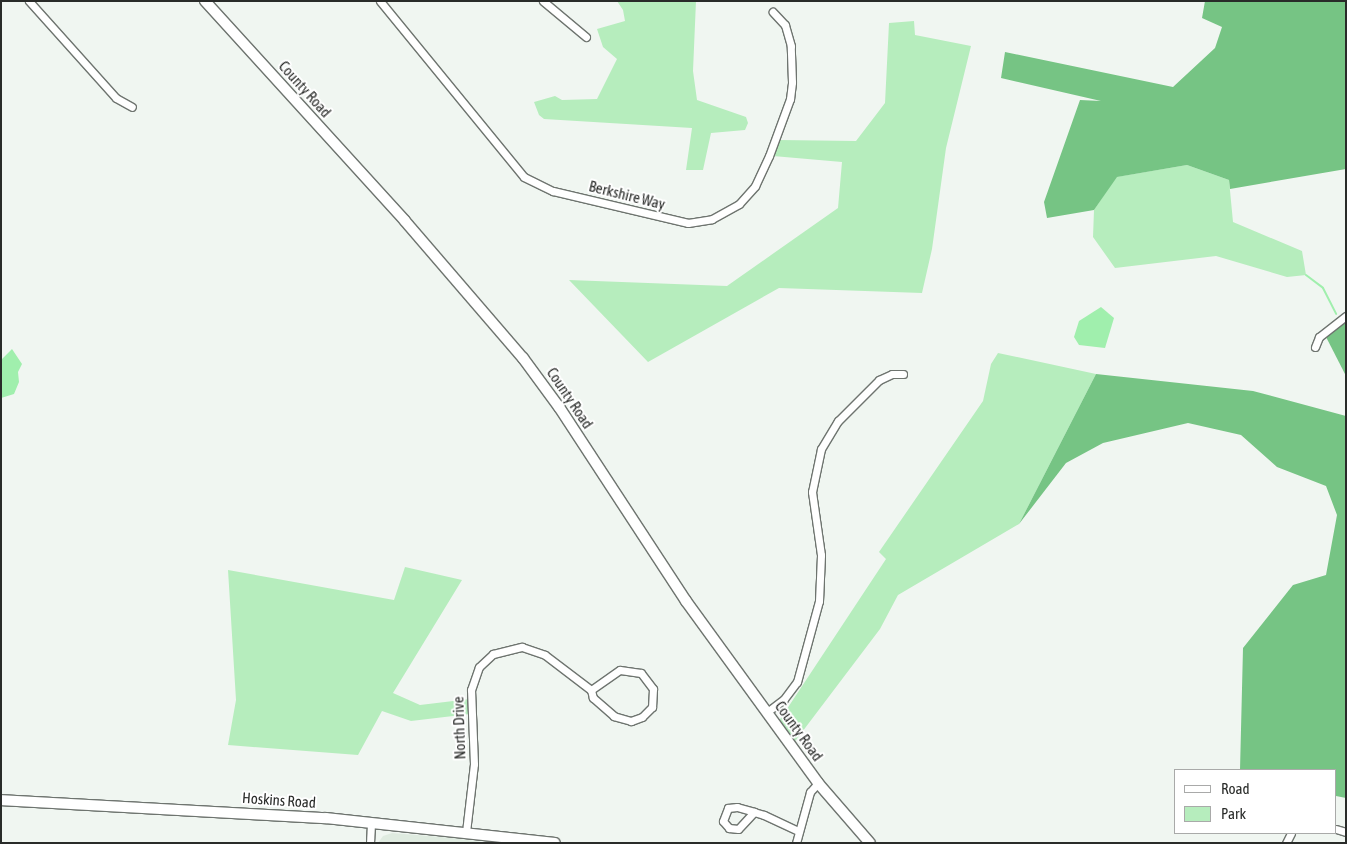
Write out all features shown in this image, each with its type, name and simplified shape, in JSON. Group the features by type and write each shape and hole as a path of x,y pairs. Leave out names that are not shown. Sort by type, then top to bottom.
{"street":[{"path":"28,1 116,98 132,106"},
{"name":"County Road","path":"205,1 405,221 523,358 560,407 686,600 818,783 870,843"},
{"name":"Berkshire Way","path":"380,1 524,177 553,191 688,223 712,219 739,204 755,186 769,156 790,99 792,82 791,46 785,25 773,12"},
{"path":"544,1 586,37"},
{"path":"1315,347 1319,337 1346,316"},
{"path":"767,712 784,699 797,682 819,602 820,555 812,492 821,449 838,421 879,380 892,374 903,374"},
{"name":"North Drive","path":"466,832 474,764 470,690 479,666 493,654 522,647 545,655 591,690 594,698 621,720 642,717 652,707 654,698 649,680 631,670 610,674 591,690"},
{"path":"796,843 810,792 818,783"},
{"name":"Hoskins Road","path":"1,800 371,823 555,843"},
{"path":"754,812 799,831"},
{"path":"370,843 371,823"}],"shaded area":[{"path":"1205,1 1346,1 1346,169 1230,189 1229,180 1187,165 1117,177 1094,210 1047,218 1044,202 1080,100 1101,101 1001,78 1005,52 1173,87 1215,48 1222,27 1202,18"},
{"path":"1101,307 1114,318 1105,348 1079,345 1074,337 1079,321"},
{"path":"1346,316 1346,376 1324,333"},
{"path":"12,349 22,364 18,372 19,382 14,394 1,398 1,360"},
{"path":"1096,374 1253,391 1346,416 1346,798 1337,796 1337,769 1240,769 1243,648 1293,585 1326,575 1337,515 1326,486 1277,467 1241,435 1188,423 1103,443 1066,463 1019,524"},
{"path":"392,833 489,843 378,843 383,836"}],"green space":[{"path":"617,1 696,1 693,71 697,100 746,117 748,123 745,130 711,133 703,170 686,170 692,128 544,119 539,115 534,102 555,96 562,100 597,99 617,59 603,47 597,29 625,21 623,10"},
{"path":"914,21 915,35 971,46 946,148 932,249 922,293 779,288 648,362 569,280 727,286 838,208 842,162 773,156 779,140 856,141 885,103 889,23"},
{"path":"1187,165 1229,180 1233,222 1302,251 1306,275 1287,277 1216,256 1115,268 1093,237 1094,210 1116,177"},
{"path":"998,353 1096,374 1019,524 898,595 880,629 793,744 779,721 886,559 879,552 983,401 991,364"},
{"path":"405,567 462,580 393,693 420,705 470,699 470,714 411,721 382,711 358,755 228,745 236,700 228,570 394,600"}],"waterway":[{"path":"1306,275 1323,288 1336,314"}]}
